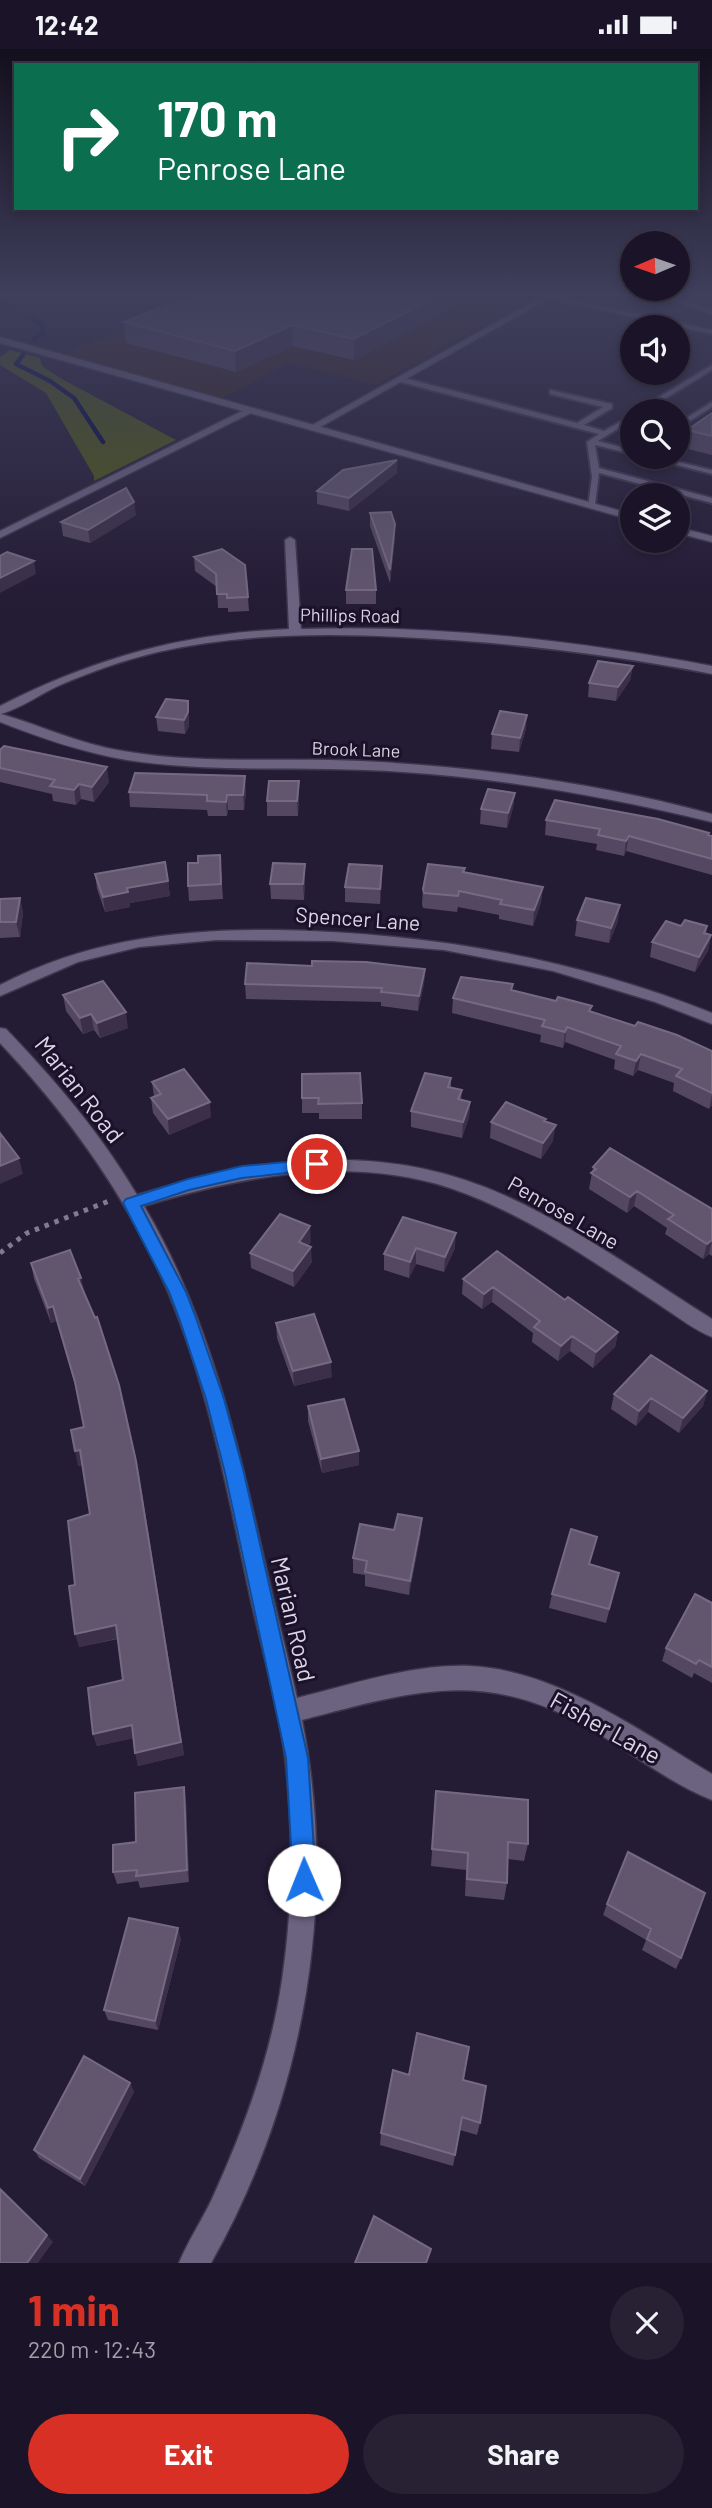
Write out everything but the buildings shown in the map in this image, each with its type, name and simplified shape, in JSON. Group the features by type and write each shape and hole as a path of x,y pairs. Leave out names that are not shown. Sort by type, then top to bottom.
{"street":[{"path":"211,400 620,513"},
{"path":"312,428 362,400"},
{"path":"0,535 248,411"},
{"path":"690,533 712,539"},
{"path":"290,540 295,631"},
{"name":"Phillips Road","path":"0,711 70,675 128,656 214,637 295,631 395,633 512,641 634,656 712,670"},
{"name":"Brook Lane","path":"0,718 54,739 143,758 224,764 359,765 478,774 617,795 712,818"},
{"name":"Spencer Lane","path":"0,991 78,957 158,939 210,935 316,935 422,943 521,959 631,988 712,1019"},
{"name":"Marian Road","path":"0,1033 74,1115 129,1199 178,1292 215,1399 235,1473 297,1758 305,1856 304,1929 293,2005 263,2111 246,2158 194,2263"},
{"name":"Penrose Lane","path":"129,1199 242,1172 297,1165 380,1167 422,1174 496,1198 536,1218 712,1329"},
{"name":"Fisher Lane","path":"288,1712 424,1680 482,1678 551,1694 596,1716 712,1787"}],"lane":[{"path":"481,400 605,433"},
{"path":"578,426 609,406 586,400"},
{"path":"690,418 712,404"},
{"path":"591,442 620,423"},
{"path":"591,442 620,449"},
{"path":"591,442 596,477 591,505"},
{"path":"690,467 712,473"},
{"path":"595,469 712,501"}],"path":[{"path":"0,1253 27,1234 129,1199"}],"green space":[{"path":"50,400 102,400 176,440 94,481 94,476"}],"waterway":[{"path":"76,400 103,442"}],"route":[{"path":"304,1880 305,1856 297,1758 235,1473 215,1399 178,1292 132,1203 188,1185 242,1172 317,1164"}]}
